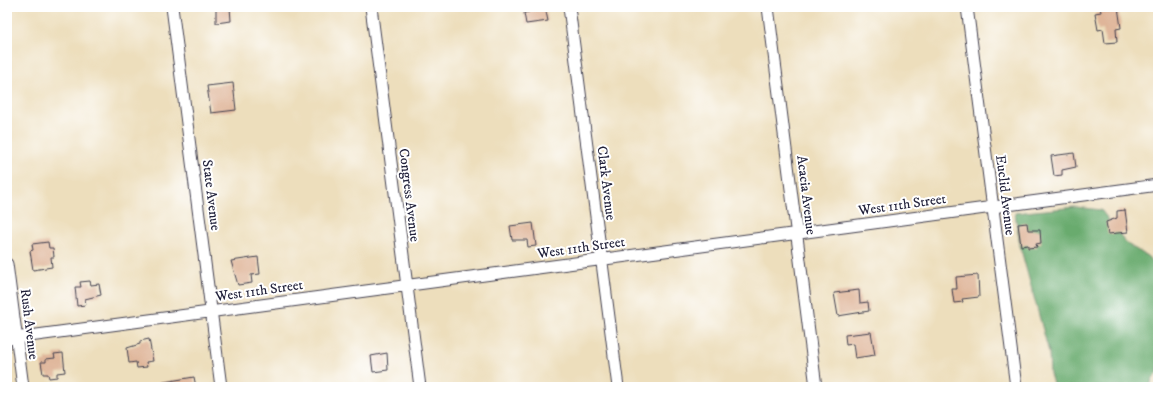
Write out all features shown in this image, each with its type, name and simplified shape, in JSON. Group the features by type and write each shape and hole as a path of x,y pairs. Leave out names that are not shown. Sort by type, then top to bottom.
{"street":[{"name":"State Avenue","path":"172,7 221,387"},
{"name":"Congress Avenue","path":"371,7 420,387"},
{"name":"Clark Avenue","path":"569,7 618,387"},
{"name":"Acacia Avenue","path":"768,7 816,387"},
{"name":"Euclid Avenue","path":"967,7 1016,387"},
{"name":"West 11th Street","path":"12,338 1158,185"},
{"name":"Rush Avenue","path":"7,264 12,338 23,387"}],"green space":[{"path":"1076,207 1101,210 1127,244 1147,256 1158,266 1158,373 1152,379 1150,387 1054,387 1050,374 1049,352 1020,246 1015,213"}],"building":[{"path":"216,7 230,7 231,21 216,23"},
{"path":"528,7 545,7 548,21 526,24 524,13 529,12"},
{"path":"1100,7 1118,7 1121,28 1116,29 1117,42 1105,43 1103,29 1098,30 1095,13 1101,12"},
{"path":"233,83 236,110 211,113 207,86"},
{"path":"1074,153 1076,167 1062,170 1062,175 1054,176 1051,156"},
{"path":"1125,210 1128,232 1108,234 1106,222 1117,218 1117,211"},
{"path":"533,223 536,246 528,247 527,240 512,240 510,226"},
{"path":"1027,223 1028,230 1040,230 1041,243 1036,244 1037,247 1028,248 1028,245 1021,246 1018,224"},
{"path":"48,242 49,248 53,248 54,257 51,257 52,267 33,270 30,251 33,250 32,244"},
{"path":"258,257 260,274 251,275 252,283 238,285 231,261"},
{"path":"978,275 979,297 962,299 963,302 954,303 952,289 957,289 956,277"},
{"path":"90,281 91,285 99,284 101,295 85,299 86,305 77,306 75,287 81,287 80,282"},
{"path":"859,290 860,303 868,302 869,311 838,316 834,293"},
{"path":"871,332 875,355 855,358 853,344 846,345 845,335"},
{"path":"149,339 153,361 146,362 147,367 137,368 136,362 129,363 127,348 140,344 140,341"},
{"path":"63,353 65,372 57,373 57,377 49,378 48,374 43,374 41,362 46,362 46,359 55,358 54,354"},
{"path":"387,353 388,370 373,372 371,356"},
{"path":"194,377 196,387 159,387 158,383"}]}
